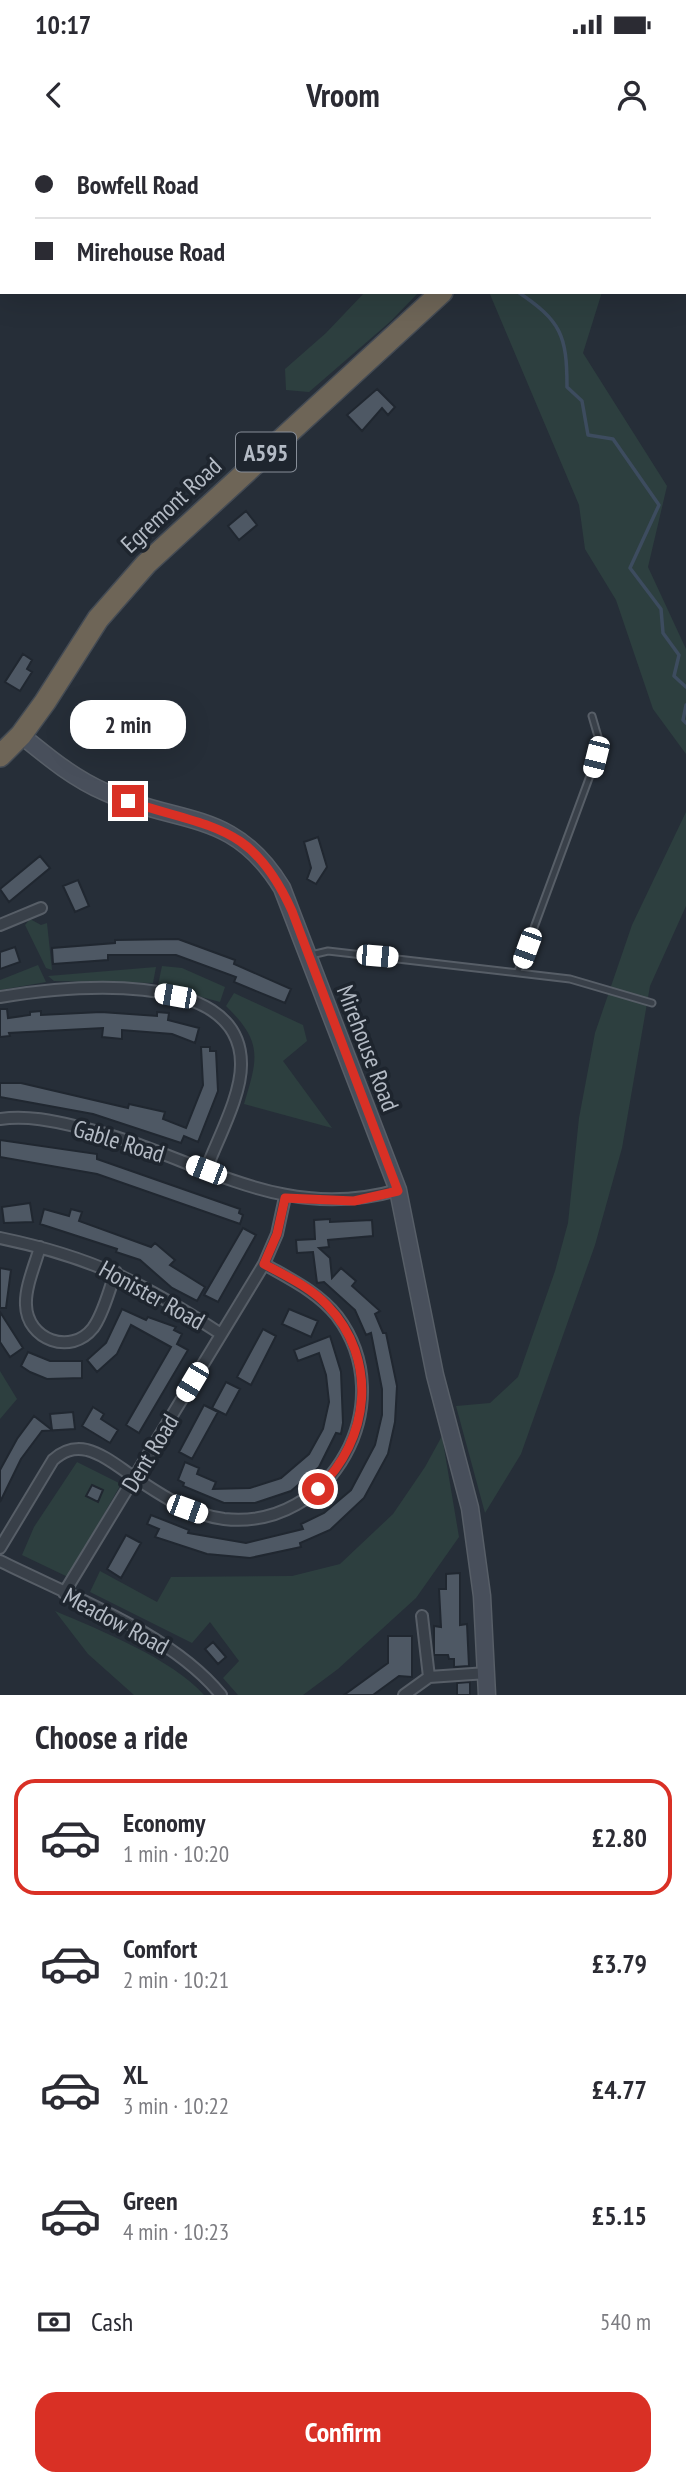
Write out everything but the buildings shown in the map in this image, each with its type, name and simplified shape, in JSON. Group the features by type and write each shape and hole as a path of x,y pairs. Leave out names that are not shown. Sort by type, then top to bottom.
{"highway":[{"name":"Egremont Road","path":"0,756 21,735 98,619 146,564 440,294"}],"street":[{"name":"Mirehouse Road","path":"21,735 76,779 107,794 218,827 239,838 256,853 282,888 398,1191 435,1375 460,1466 473,1529 487,1695"},
{"path":"0,925 41,908"},
{"path":"0,997 60,990 132,990 199,1002 216,1013 235,1036 242,1066 238,1086 206,1170"},
{"name":"Gable Road","path":"0,1119 44,1120 104,1133 285,1198 354,1201 398,1191"},
{"name":"Dent Road","path":"64,1593 264,1264 277,1234 285,1198"},
{"name":"Honister Road","path":"0,1238 40,1247 116,1272 162,1296 221,1334"},
{"path":"40,1247 26,1308 31,1324 50,1340 73,1341 87,1334 97,1321 116,1272"},
{"path":"0,1548 46,1470 63,1451 74,1449 95,1453 175,1503 201,1514 228,1519 256,1518 283,1511 307,1497 329,1479 346,1455 358,1428 363,1399 360,1370 352,1342 337,1316 316,1295 264,1264"},
{"name":"Meadow Road","path":"0,1561 159,1642 213,1685 221,1695"},
{"path":"422,1616 429,1677"},
{"path":"404,1695 429,1677 486,1673"}],"lane":[{"path":"518,971 592,773 599,740 592,716"},
{"path":"309,957 328,951 518,971 600,987 652,1003"}],"shaded area":[{"path":"363,294 417,294 391,321 309,392 286,390 285,369 326,333"},
{"path":"490,294 601,294 583,353 667,486 648,567 686,649 686,754 653,709 616,600 585,549 579,505"},
{"path":"686,812 686,906 650,986 622,1148 595,1245 521,1454 485,1513 456,1406 490,1403 518,1377 555,1271 568,1223 579,1118 595,1033 632,925"},
{"path":"30,919 41,925 47,923 52,970 46,968 25,925"},
{"path":"38,965 46,982 0,990 0,980"},
{"path":"162,966 182,968 225,987 220,1002 158,985"},
{"path":"156,967 153,983 54,981 48,976"},
{"path":"234,993 303,1025 307,1041 283,1061 332,1128 244,1104 252,1074 254,1051 246,1030 226,1006"},
{"path":"0,1371 17,1399 0,1419"},
{"path":"442,1436 459,1537 416,1598 338,1669 303,1695 238,1695 223,1678 239,1661 210,1622 192,1643 90,1592 100,1571 157,1602 171,1577 292,1576 340,1564 393,1514"},
{"path":"77,1462 121,1484 68,1577 22,1555 34,1527"},
{"path":"55,1611 155,1658 174,1669 204,1695 134,1695 88,1654"}],"waterway":[{"path":"521,294 544,312 559,331 565,354 567,387 582,401 588,435 613,439 659,505 630,568 661,609 663,633 679,655 674,676 686,687"},
{"path":"686,705 683,720 686,723"}],"route":[{"path":"128,801 218,827 239,838 270,870 292,911 398,1191 354,1201 324,1202 285,1198 281,1222 264,1264 304,1286 327,1305 345,1328 357,1355 363,1399 358,1428 338,1468 318,1489"}]}
